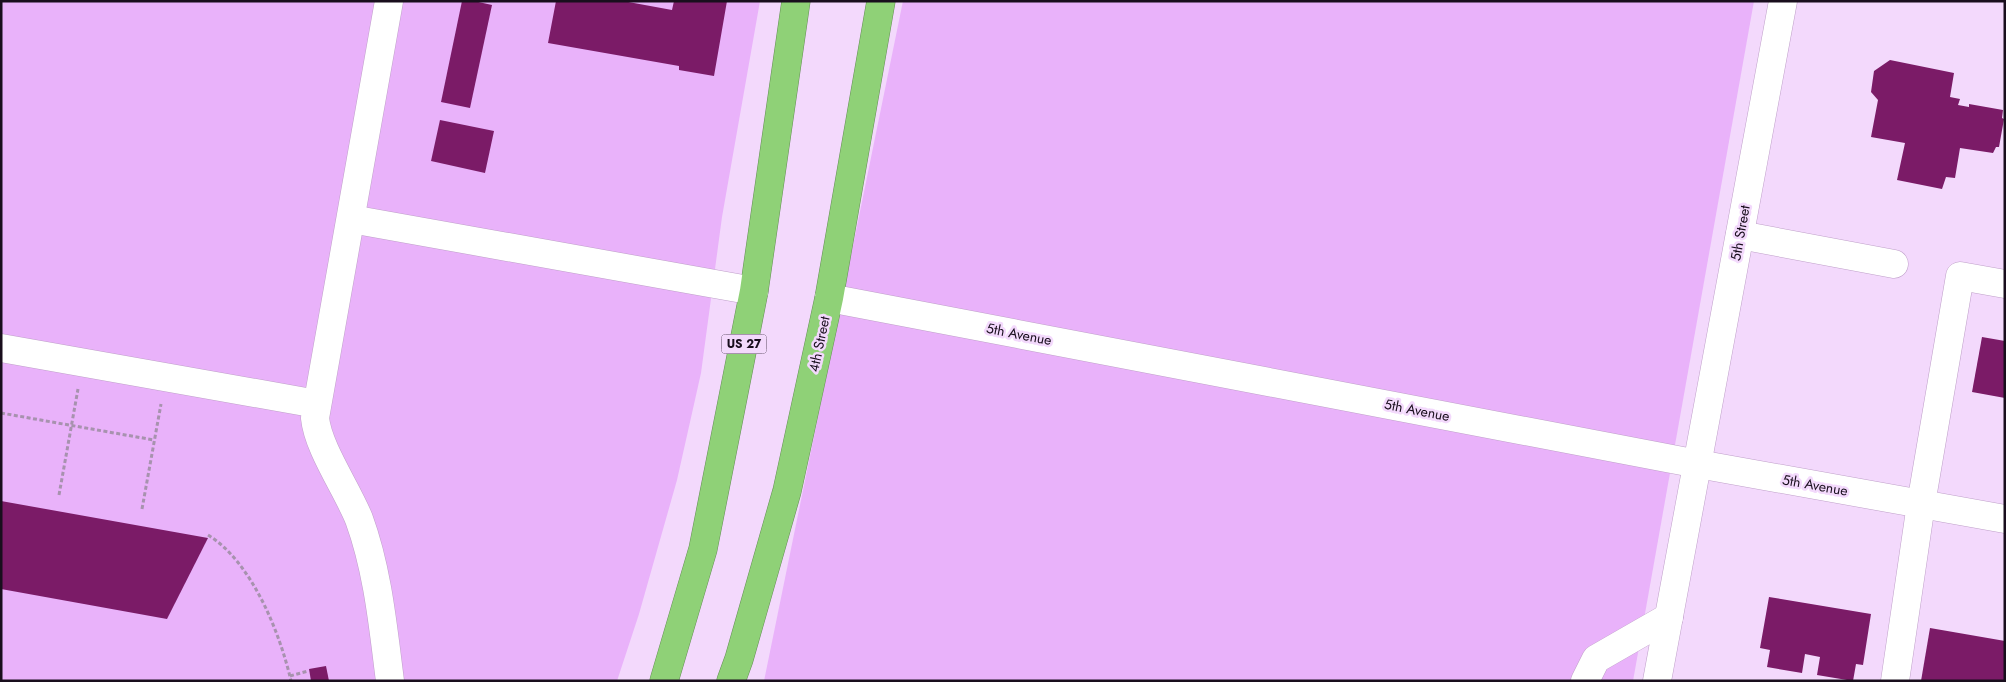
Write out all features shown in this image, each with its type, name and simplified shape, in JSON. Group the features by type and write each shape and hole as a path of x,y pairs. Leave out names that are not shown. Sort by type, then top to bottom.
{"highway":[{"name":"US 27","path":"664,681 703,549 754,291 796,1"},
{"name":"4th Street","path":"736,674 787,491 829,298 881,1"}],"street":[{"path":"389,1 315,418 318,435 348,495 368,546 383,624 390,681"},
{"name":"5th Street","path":"1657,681 1783,1"},
{"path":"351,220 754,291"},
{"path":"1740,235 1894,264"},
{"path":"1895,681 1921,504 1960,276 2005,284"},
{"name":"5th Avenue","path":"829,298 1698,464 2005,519"},
{"path":"1,348 318,404"},
{"path":"1585,681 1596,659 1669,617"}],"path":[{"path":"59,494 79,384"},
{"path":"142,509 162,399"},
{"path":"1,413 154,440"},
{"path":"208,535 217,541 244,570 255,589 279,639 291,681"},
{"path":"290,676 308,672"}],"shaded area":[{"path":"1,1 760,1 722,217 701,373 677,480 639,614 617,681 1,681"},
{"path":"903,1 1754,1 1633,681 764,681"}],"building":[{"path":"462,1 474,1 492,5 470,108 441,102"},
{"path":"556,1 623,1 672,10 674,1 727,1 714,76 679,70 679,66 548,43"},
{"path":"1890,60 1954,73 1950,97 1960,99 1958,105 1969,107 1969,104 2003,110 2002,118 2004,119 1999,147 1996,147 1993,153 1960,148 1955,178 1946,177 1942,189 1897,180 1905,143 1871,137 1878,100 1871,92 1874,71"},
{"path":"440,120 494,131 485,173 431,161"},
{"path":"1982,337 2005,341 2005,398 1972,392"},
{"path":"1,501 208,538 167,619 1,589"},
{"path":"1769,597 1871,614 1863,665 1856,664 1853,681 1817,675 1820,657 1805,654 1802,673 1767,667 1770,650 1760,648"},
{"path":"1930,628 2005,641 2005,681 1921,681"},
{"path":"326,666 329,681 311,681 309,669"}]}
